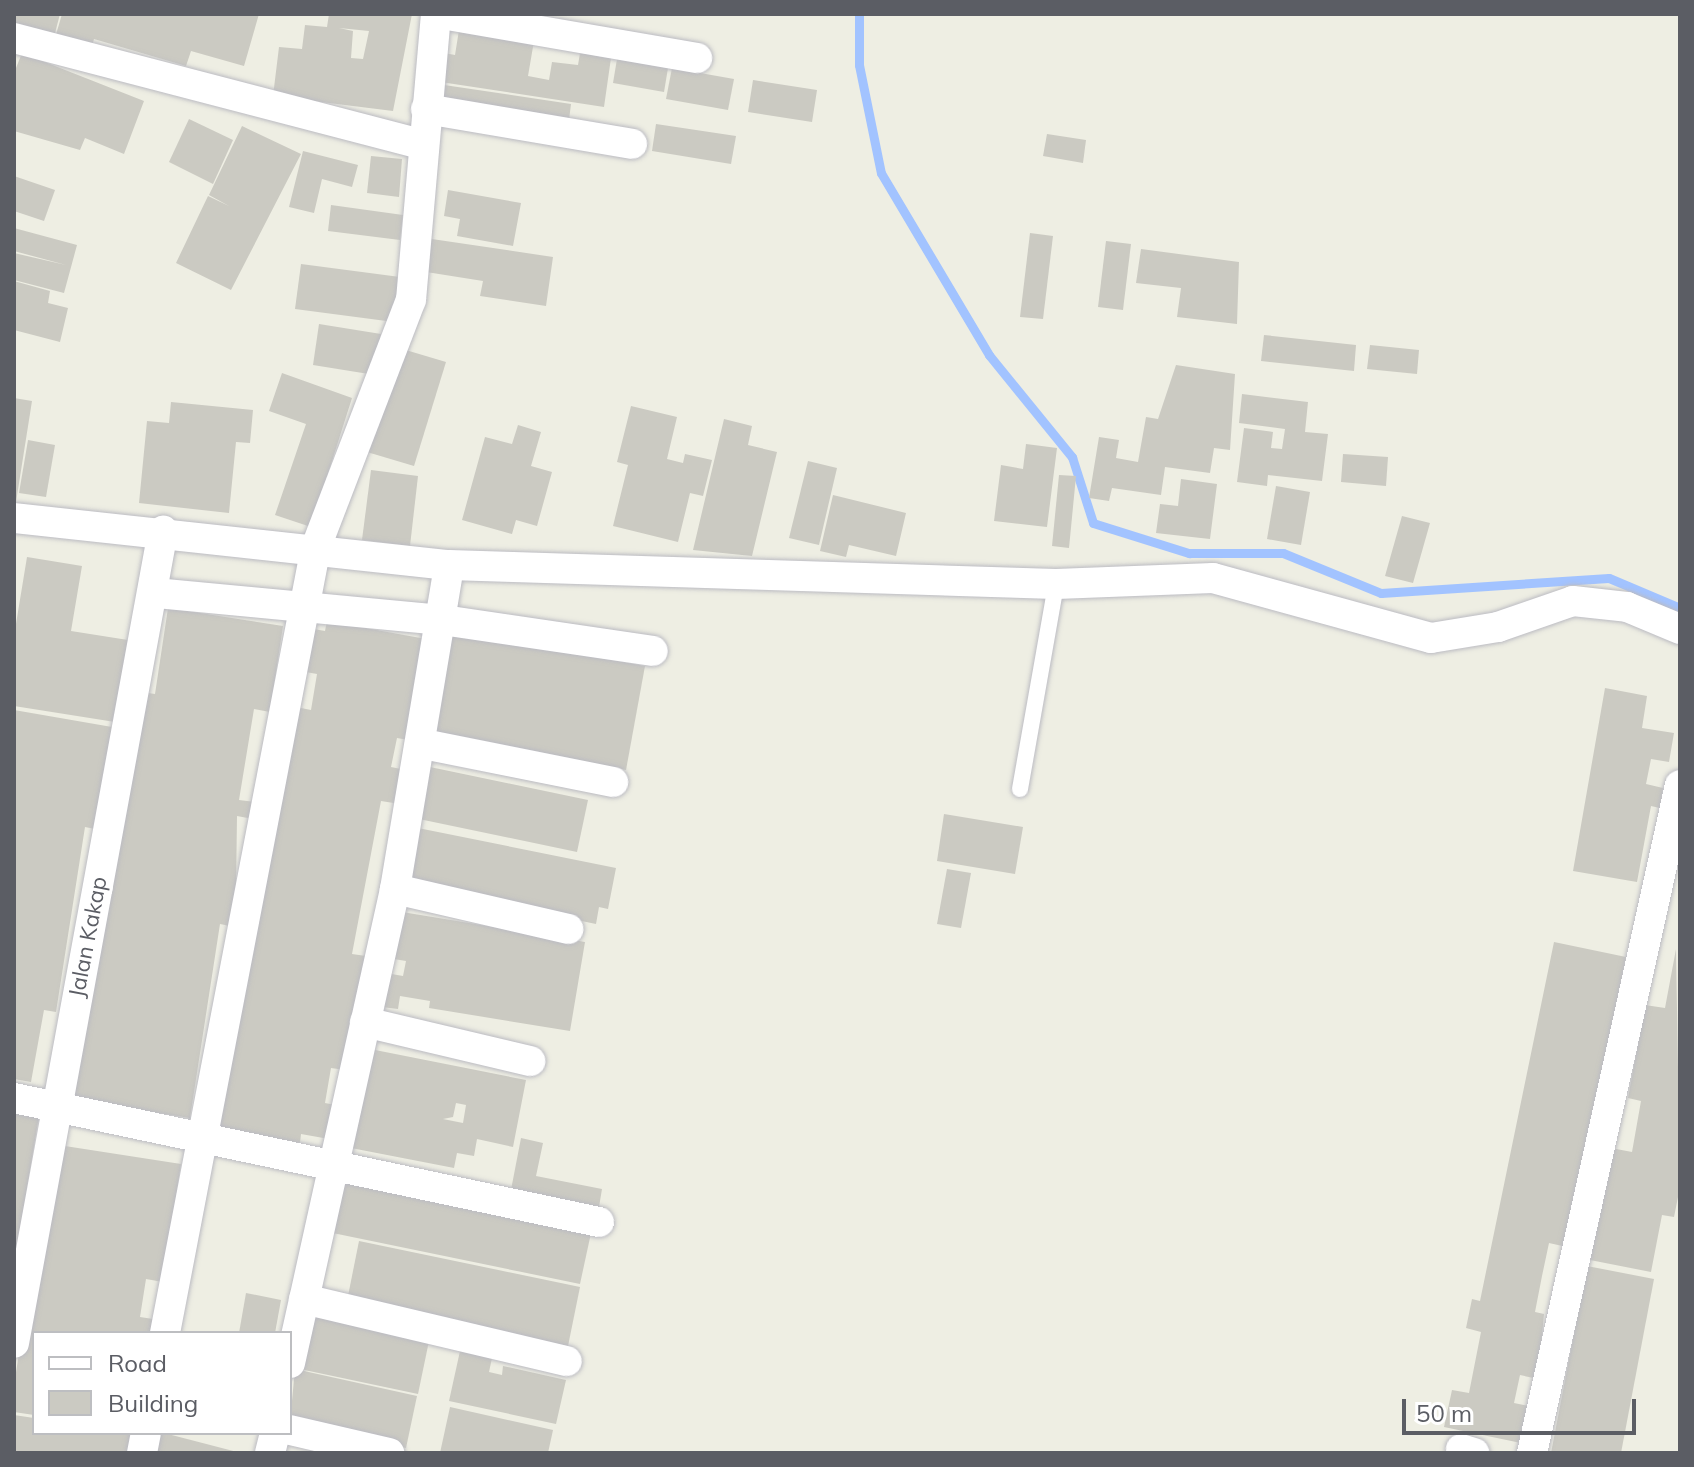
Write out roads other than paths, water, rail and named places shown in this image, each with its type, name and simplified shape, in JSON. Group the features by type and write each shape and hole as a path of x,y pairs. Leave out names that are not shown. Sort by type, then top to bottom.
{"street":[{"path":"165,1331 316,547 411,300 422,144 439,14 697,58"},
{"path":"14,38 422,144"},
{"path":"426,109 632,144"},
{"path":"15,525 163,531 449,565 1056,584 1213,578 1431,638 1498,627 1573,601 1627,607 1680,629"},
{"name":"Jalan Kakap","path":"14,1343 54,1107 156,593 163,531"},
{"path":"292,1354 395,889 423,744 449,565"},
{"path":"156,593 443,620 653,651"},
{"path":"423,744 613,782"},
{"path":"1532,1453 1680,785"},
{"path":"395,889 568,929"},
{"path":"365,1022 530,1061"},
{"path":"14,1098 599,1222"},
{"path":"304,1299 567,1361"},
{"path":"292,1430 389,1453"}],"lane":[{"path":"1020,789 1056,584"}],"waterway":[{"path":"859,14 859,65 881,173 989,355 1072,457 1093,523 1189,553 1283,553 1381,593 1609,578 1680,608"}]}
